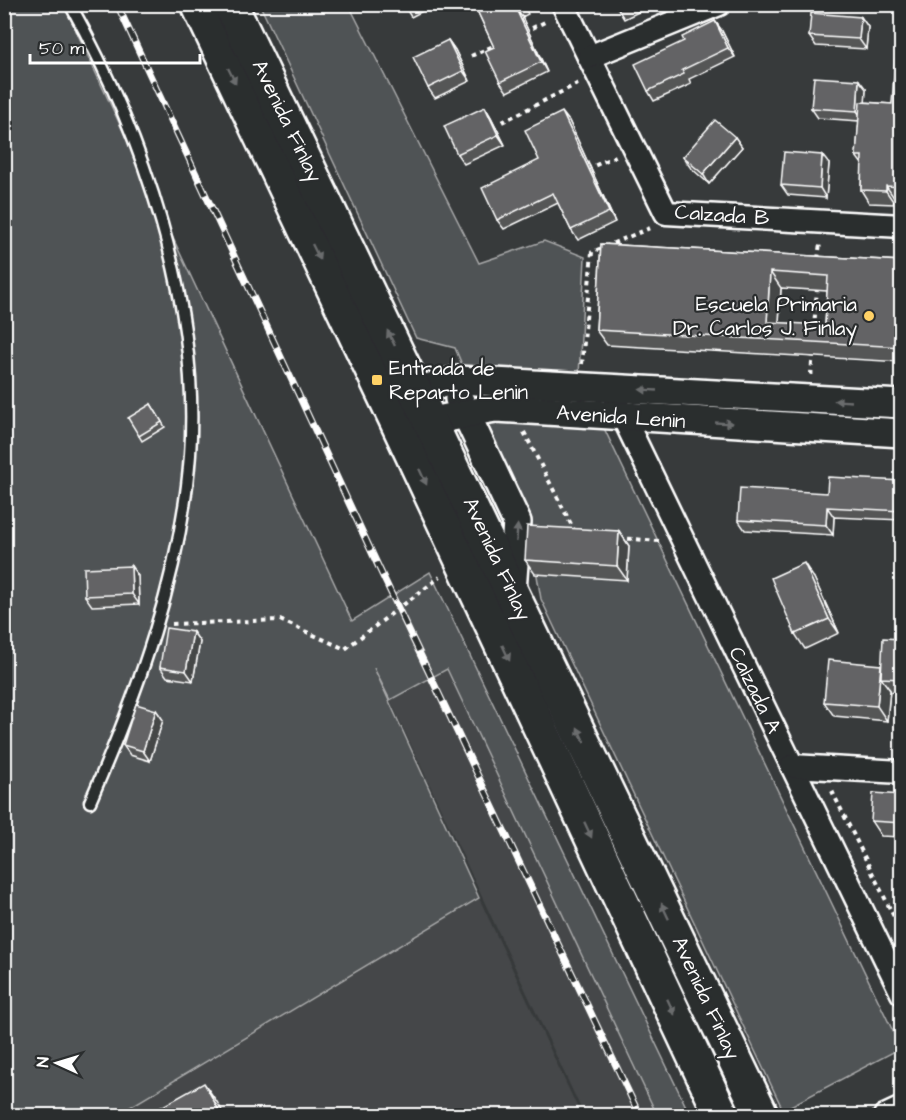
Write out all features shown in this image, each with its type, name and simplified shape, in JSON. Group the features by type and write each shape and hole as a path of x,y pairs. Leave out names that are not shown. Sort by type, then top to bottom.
{"highway":[{"name":"Avenida Finlay","path":"198,4 398,424 722,1116"},
{"name":"Avenida Finlay","path":"230,4 417,390 762,1116"}],"street":[{"path":"582,64 719,4"},
{"name":"Calzada B","path":"554,9 582,64 666,213 902,226"},
{"path":"451,382 517,522 512,591"},
{"name":"Avenida Lenin","path":"417,390 451,382 609,387 902,404"},
{"name":"Calzada A","path":"609,387 902,993"},
{"path":"398,424 417,390"},
{"name":"Avenida Lenin","path":"398,424 432,422 466,412 496,408 624,418 902,433"},
{"path":"792,766 902,772"},
{"path":"885,1116 902,1108"}],"lane":[{"path":"70,4 107,78 146,177 171,267 187,345 191,413 186,494 175,557 156,624 126,714 90,801"}],"path":[{"path":"520,34 549,21 554,9"},
{"path":"471,56 501,43"},
{"path":"582,64 580,82 586,93"},
{"path":"502,122 580,82"},
{"path":"612,145 622,166"},
{"path":"578,173 617,156"},
{"path":"581,386 592,252 654,227 648,217"},
{"path":"818,270 821,222"},
{"path":"814,338 817,281"},
{"path":"813,350 812,373 823,374"},
{"path":"534,432 523,432 577,536 566,535"},
{"path":"612,538 684,542"},
{"path":"156,624 280,620 345,649 443,575"}],"shaded area":[{"path":"5,5 64,5 352,621 430,572 690,1115 657,1115 447,669 390,700 374,668 479,898 117,1115 5,1116"},
{"path":"260,5 349,5 479,263 544,241 585,257 579,376 901,1048 783,1110 541,599 528,523 455,348 416,338"},
{"path":"447,668 657,1115 584,1115 390,700"},
{"path":"479,898 581,1115 117,1116"}],"building":[{"path":"474,4 520,4 515,7 541,62 500,82 485,51 494,47"},
{"path":"615,4 628,4 618,9"},
{"path":"811,13 861,17 859,39 809,36"},
{"path":"715,21 728,48 682,70 684,74 648,91 635,64 684,41 682,37"},
{"path":"448,40 463,71 428,88 413,57"},
{"path":"895,59 902,59 902,187 886,186 886,191 861,190 862,156 856,156 860,102 892,104"},
{"path":"814,77 859,80 857,111 811,108"},
{"path":"485,107 498,135 457,154 444,126"},
{"path":"562,112 609,212 571,230 553,193 497,220 482,188 539,160 525,130"},
{"path":"715,120 735,137 703,174 683,157"},
{"path":"784,152 822,155 820,188 781,185"},
{"path":"601,244 902,261 902,347 596,330","holes":["770,272 828,276 825,325 767,322"]},
{"path":"151,404 162,422 139,436 128,418"},
{"path":"828,477 902,481 902,511 827,507 826,525 738,520 740,488 827,493"},
{"path":"527,526 619,531 617,566 525,560"},
{"path":"804,563 829,619 795,634 771,578"},
{"path":"131,566 132,594 85,596 84,568"},
{"path":"166,628 193,632 186,671 160,667"},
{"path":"883,638 902,639 902,679 881,678"},
{"path":"828,660 881,665 877,706 824,702"},
{"path":"136,704 156,710 143,751 123,745"},
{"path":"873,793 902,795 902,823 871,821"},
{"path":"204,1083 222,1116 145,1116"}],"railway":[{"path":"117,4 380,570 640,1116"}],"place":[{"name":"Escuela Primaria Dr. Carlos J. Finlay","path":"869,316"},
{"name":"Entrada de Reparto Lenin","path":"377,380"}]}
